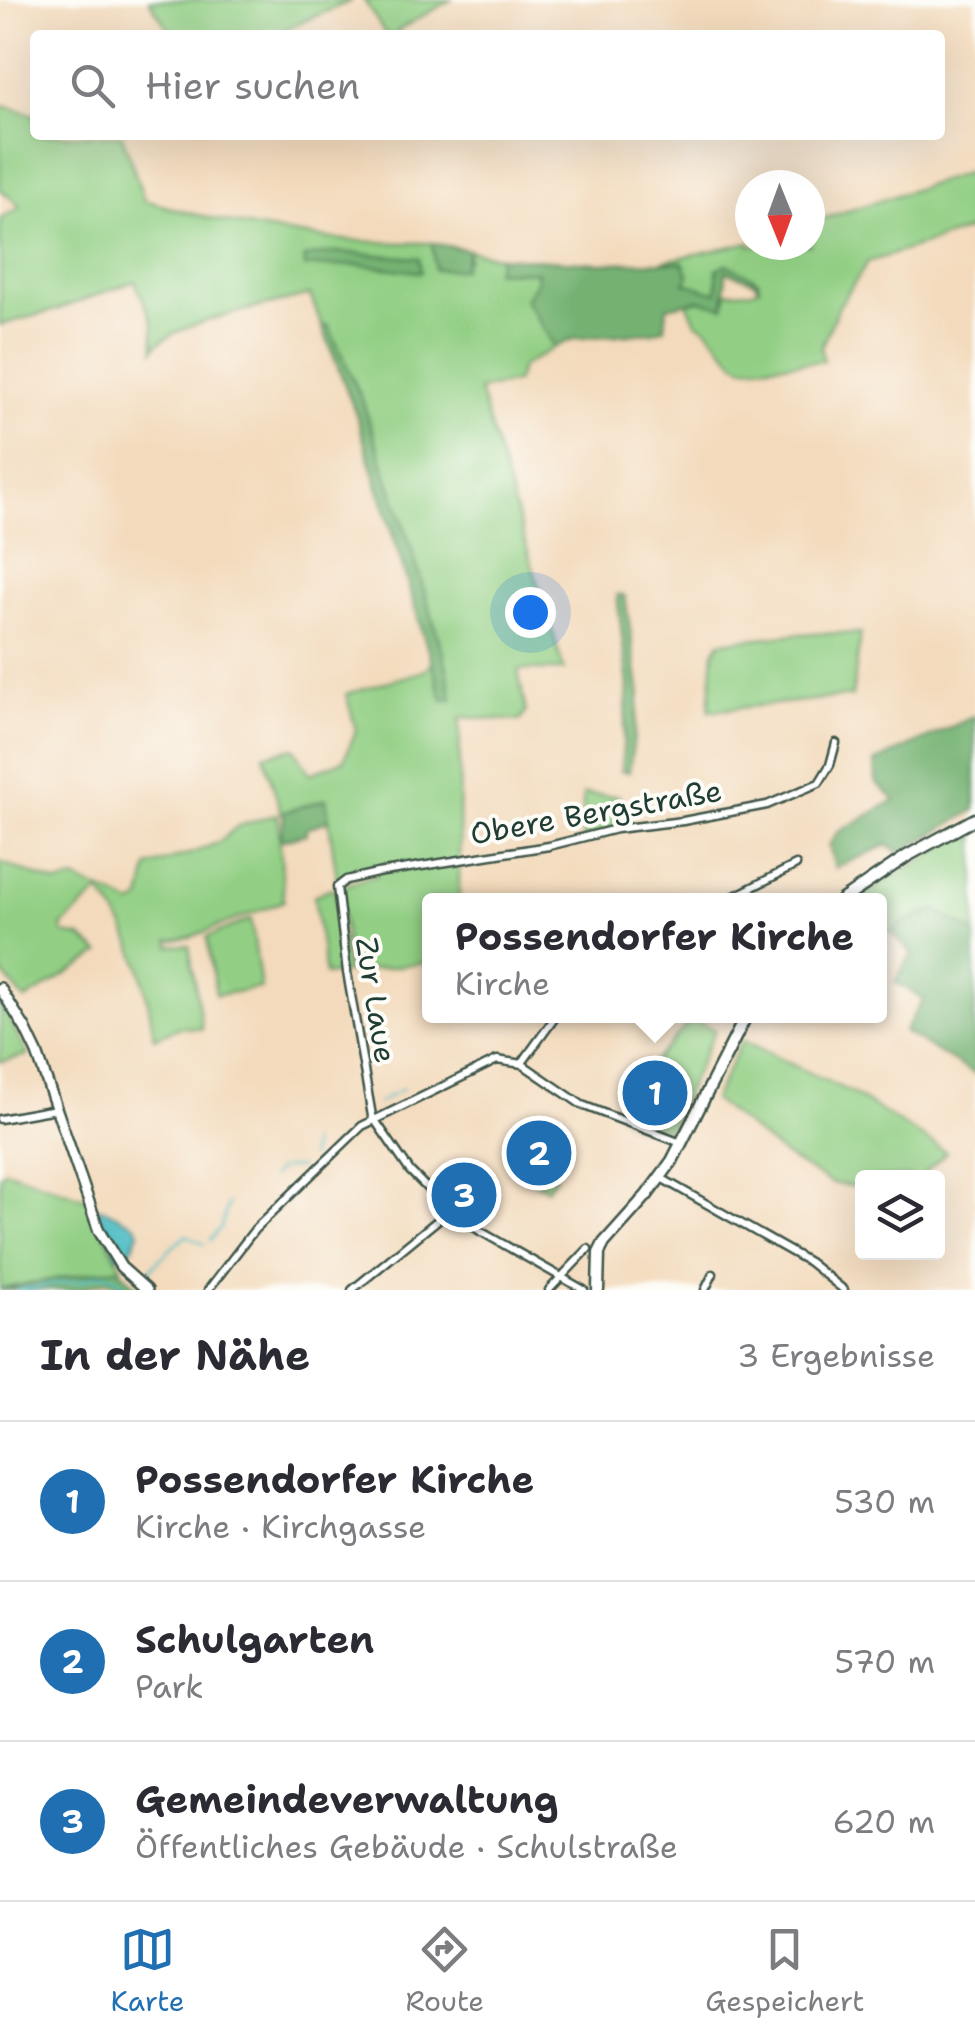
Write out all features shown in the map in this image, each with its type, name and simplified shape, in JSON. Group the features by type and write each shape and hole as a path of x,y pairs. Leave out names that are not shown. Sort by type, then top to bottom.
{"main road":[{"path":"852,893 907,856 975,819"},
{"path":"0,988 25,1028 99,1231 121,1267 147,1290"},
{"path":"598,1290 598,1263 604,1243 661,1178 742,1023"}],"street":[{"name":"Obere Bergstraße","path":"337,886 377,873 549,846 616,828 683,822 767,805 820,783 836,743"},
{"path":"740,893 796,865"},
{"name":"Zur Laue","path":"337,886 347,972 374,1119"},
{"path":"522,1064 552,1023"},
{"path":"208,1290 255,1229 332,1158 352,1134 374,1119 486,1064 504,1059 522,1064 582,1104 680,1144"},
{"path":"0,1119 56,1109"},
{"path":"374,1119 410,1171 450,1210 484,1234 584,1290"},
{"path":"661,1178 808,1262 844,1290"},
{"path":"355,1289 450,1210"},
{"path":"550,1290 588,1249"},
{"path":"704,1290 713,1274"}],"green space":[{"path":"149,0 353,0 284,30 169,30"},
{"path":"364,0 451,0 398,30 383,30"},
{"path":"0,105 30,114 30,140 124,140 144,200 286,233 432,243 435,269 468,260 468,250 500,257 496,271 537,272 536,283 525,299 555,347 521,367 516,382 479,390 564,670 518,670 526,712 520,721 460,717 459,893 422,893 422,963 350,972 340,895 343,886 378,875 376,871 337,880 326,800 281,813 264,755 294,748 310,774 344,760 356,730 346,694 424,671 432,661 443,700 452,699 446,664 412,550 361,397 328,326 322,326 310,295 201,323 180,331 154,349 153,323 135,281 56,310 0,325 0,219 21,207 0,189","holes":["336,252 365,255 420,272 360,265 305,266"]},
{"path":"975,170 975,228 868,262 839,306 821,347 823,361 743,367 736,363 696,322 687,303 699,300 724,307 727,292 753,291 759,287 755,280 726,264 717,269 718,294 691,287 664,261 735,245 735,260 825,260 825,218"},
{"path":"432,243 468,250 463,269 435,270"},
{"path":"336,252 419,258 421,272 360,265 305,267 304,257"},
{"path":"500,257 598,263 683,262 689,276 685,283 717,293 717,269 726,264 758,280 759,288 755,282 726,271 724,307 699,300 667,307 665,328 573,339 555,347 525,299 536,283 537,272 495,271"},
{"path":"328,325 361,397 412,550 446,664 452,700 443,700 356,414 322,326"},
{"path":"617,595 625,596 640,694 629,772 621,771 628,686"},
{"path":"861,633 852,696 709,711 714,652 720,642 796,634"},
{"path":"975,716 975,810 900,853 887,845 835,868 829,846 837,833 895,800 876,782 875,762"},
{"path":"583,794 619,796 616,829 583,839"},
{"path":"326,799 329,820 306,829 306,834 281,840 284,812"},
{"path":"278,814 284,901 191,937 169,941 170,946 189,945 202,1029 180,1027 154,1038 148,999 130,941 99,892 62,926 64,934 81,937 100,953 25,1000 0,970 0,862 58,884 75,879 132,905 141,900 148,867 198,851 219,842 238,826"},
{"path":"975,828 975,933 936,910 904,922 891,933 887,929 887,893 866,893"},
{"path":"331,888 335,890 346,973 325,975 314,896"},
{"path":"936,910 975,933 975,1074 904,1032 923,999 895,982 912,953 891,933 904,922"},
{"path":"251,919 261,988 216,995 207,937"},
{"path":"0,1002 28,1055 0,1062"},
{"path":"688,1023 700,1023 715,1030 669,1130 635,1119 633,1084"},
{"path":"742,1041 850,1092 946,1152 928,1170 855,1170 855,1187 831,1183 787,1157 713,1100"},
{"path":"544,1136 554,1141 540,1166 556,1176 547,1189 518,1172"},
{"path":"5,1170 87,1199 121,1267 0,1289 0,1176"},
{"path":"118,1268 139,1289 123,1290 108,1281 75,1290 0,1290"}],"water":[{"path":"97,1209 136,1225 139,1233 127,1253 119,1257"}],"waterway":[{"path":"397,1092 402,1089"},
{"path":"383,1100 393,1094"},
{"path":"310,1157 311,1143"},
{"path":"283,1168 299,1167"},
{"path":"271,1177 279,1169"},
{"path":"210,1240 221,1227 228,1204"},
{"path":"142,1282 186,1235 204,1244"},
{"path":"19,1290 102,1274 133,1288"}],"place":[{"name":"Possendorfer Kirche","path":"655,1093"},
{"name":"Schulgarten","path":"539,1153"},
{"name":"Gemeindeverwaltung","path":"464,1195"}]}
